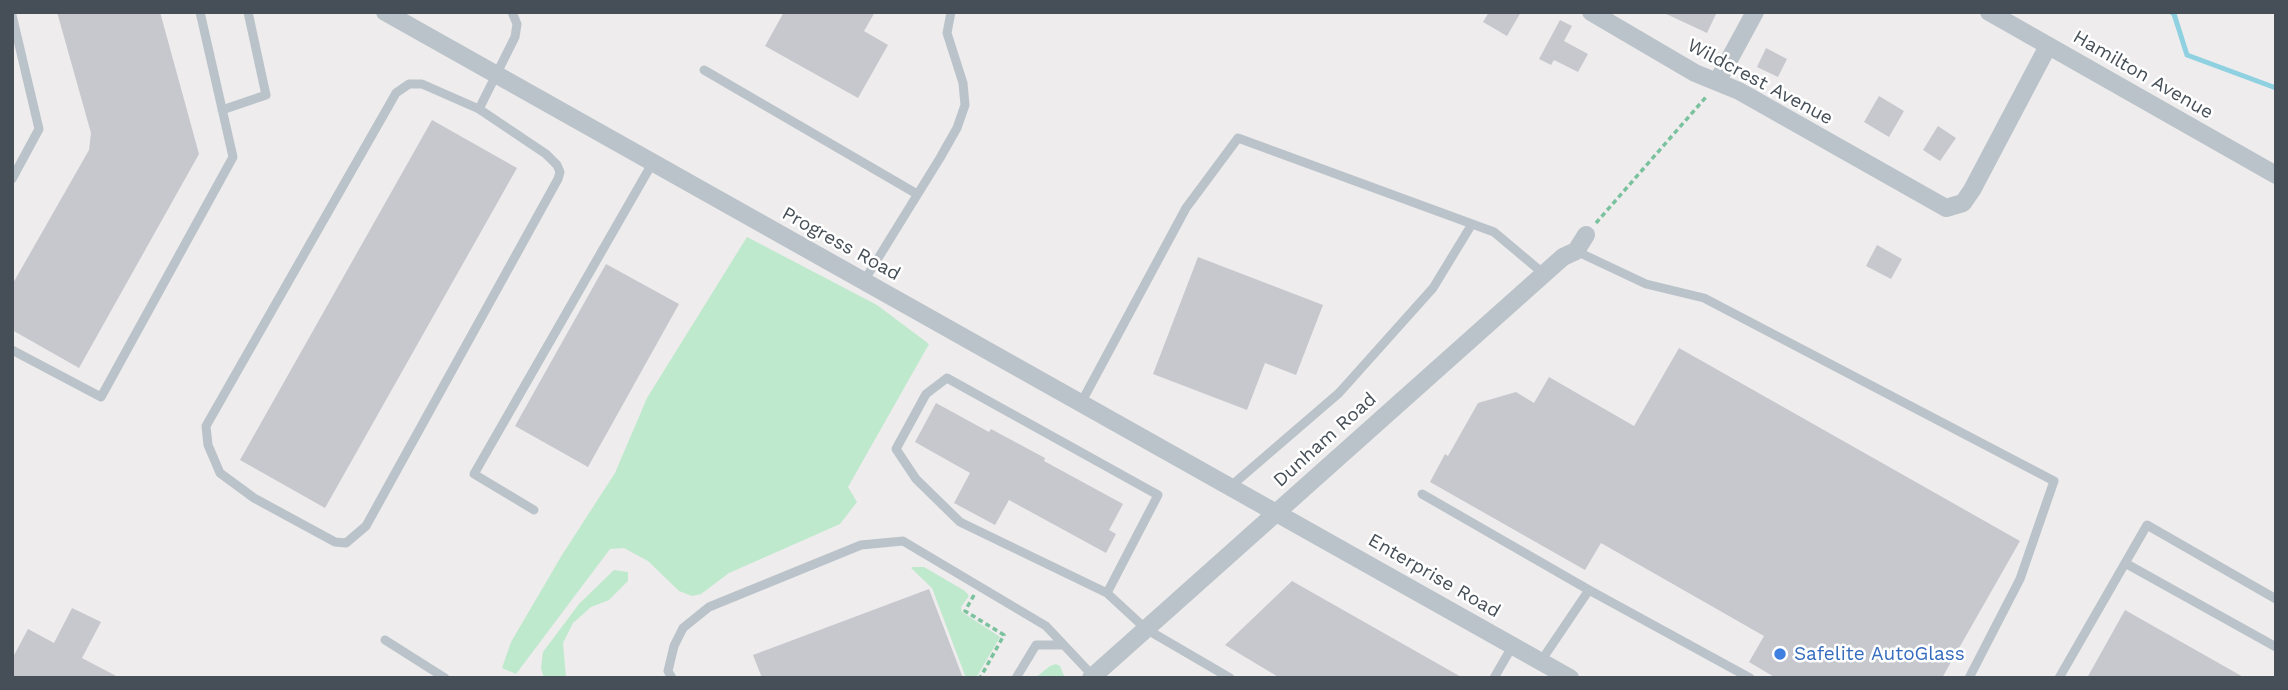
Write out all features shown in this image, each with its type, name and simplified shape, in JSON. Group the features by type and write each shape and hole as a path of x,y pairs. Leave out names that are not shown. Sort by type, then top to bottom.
{"street":[{"name":"Progress Road","path":"385,12 1277,512"},
{"name":"Wildcrest Avenue","path":"1591,12 1695,74 1739,91 1946,208 1963,203 1972,190 2048,46"},
{"path":"1717,82 1755,12"},
{"name":"Hamilton Avenue","path":"1989,12 2276,175"},
{"name":"Dunham Road","path":"1092,677 1563,257 1576,251 1586,235"},
{"name":"Enterprise Road","path":"1277,512 1570,678"}],"lane":[{"path":"12,350 101,397 233,157 200,12"},
{"path":"222,110 266,95 248,12"},
{"path":"479,109 515,37 517,24 512,12"},
{"path":"864,281 957,128 965,105 964,83 947,33 951,12"},
{"path":"12,15 39,129 12,179"},
{"path":"704,70 917,194"},
{"path":"409,84 422,84 479,109 546,153 558,165 558,179 366,526 346,543 335,542 254,498 220,474 208,445 206,426 396,93 409,84"},
{"path":"1082,403 1186,208 1238,138 1494,232 1545,274"},
{"path":"534,510 474,474 653,162"},
{"path":"1231,486 1339,393 1433,288 1472,224"},
{"path":"1576,251 1646,284 1704,298 2054,481 2020,579 1969,678"},
{"path":"1107,593 1158,495 947,378 926,394 896,449 916,478 960,522 1107,593 1146,629 1230,678"},
{"path":"1422,494 1750,678"},
{"path":"2059,678 2147,525 2276,599"},
{"path":"672,678 668,671 674,646 683,628 709,607 861,545 902,541 1046,626 1092,677"},
{"path":"2125,563 2276,647"},
{"path":"1541,661 1589,590"},
{"path":"385,640 445,678"},
{"path":"1016,678 1036,645 1063,645"},
{"path":"1494,678 1513,645"}],"path":[{"path":"1586,235 1717,82"},
{"path":"971,599 965,611 1004,635 980,678"}],"green space":[{"path":"747,237 877,305 929,344 848,487 857,502 840,524 729,573 701,594 692,596 679,591 648,561 624,548 610,549 516,674 502,668 511,642 562,555 615,473 647,398"},
{"path":"924,567 965,591 969,596 961,607 962,612 1000,637 976,678 966,678 932,588 911,568"},
{"path":"614,570 628,572 628,581 609,600 591,607 573,623 563,643 566,678 544,678 541,668 543,652 579,604"},
{"path":"1050,666 1060,666 1065,678 1035,678"}],"building":[{"path":"57,12 160,12 199,154 79,368 12,330 12,285 89,150 91,133"},
{"path":"784,12 875,12 864,31 888,45 858,98 765,46"},
{"path":"1489,12 1521,12 1507,36 1483,22"},
{"path":"1662,12 1717,12 1707,33"},
{"path":"1560,20 1572,26 1564,41 1588,54 1578,72 1554,60 1551,65 1539,59"},
{"path":"1766,48 1787,59 1778,77 1757,67"},
{"path":"1879,96 1904,111 1889,137 1864,122"},
{"path":"432,120 517,168 325,508 240,460"},
{"path":"1938,126 1956,138 1940,161 1923,150"},
{"path":"1877,245 1902,259 1891,279 1866,266"},
{"path":"1198,257 1323,305 1296,375 1265,363 1247,410 1153,374"},
{"path":"606,264 679,304 588,467 515,426"},
{"path":"1679,348 2020,541 1942,678 1776,678 1749,662 1764,636 1601,543 1585,570 1430,482 1478,403 1516,392 1534,403 1549,377 1634,426"},
{"path":"936,403 1045,458 1044,461 1123,504 1109,530 1116,534 1106,553 1009,500 995,525 954,503 970,473 915,442"},
{"path":"1292,581 1463,678 1280,678 1225,645"},
{"path":"929,589 963,678 762,678 753,655"},
{"path":"72,608 101,622 82,658 120,678 12,678 12,659 28,629 54,643"},
{"path":"2125,610 2245,678 2087,678"}],"waterway":[{"path":"2171,12 2174,14 2187,55 2276,88"}],"place":[{"name":"Safelite AutoGlass","path":"1780,654"}]}
